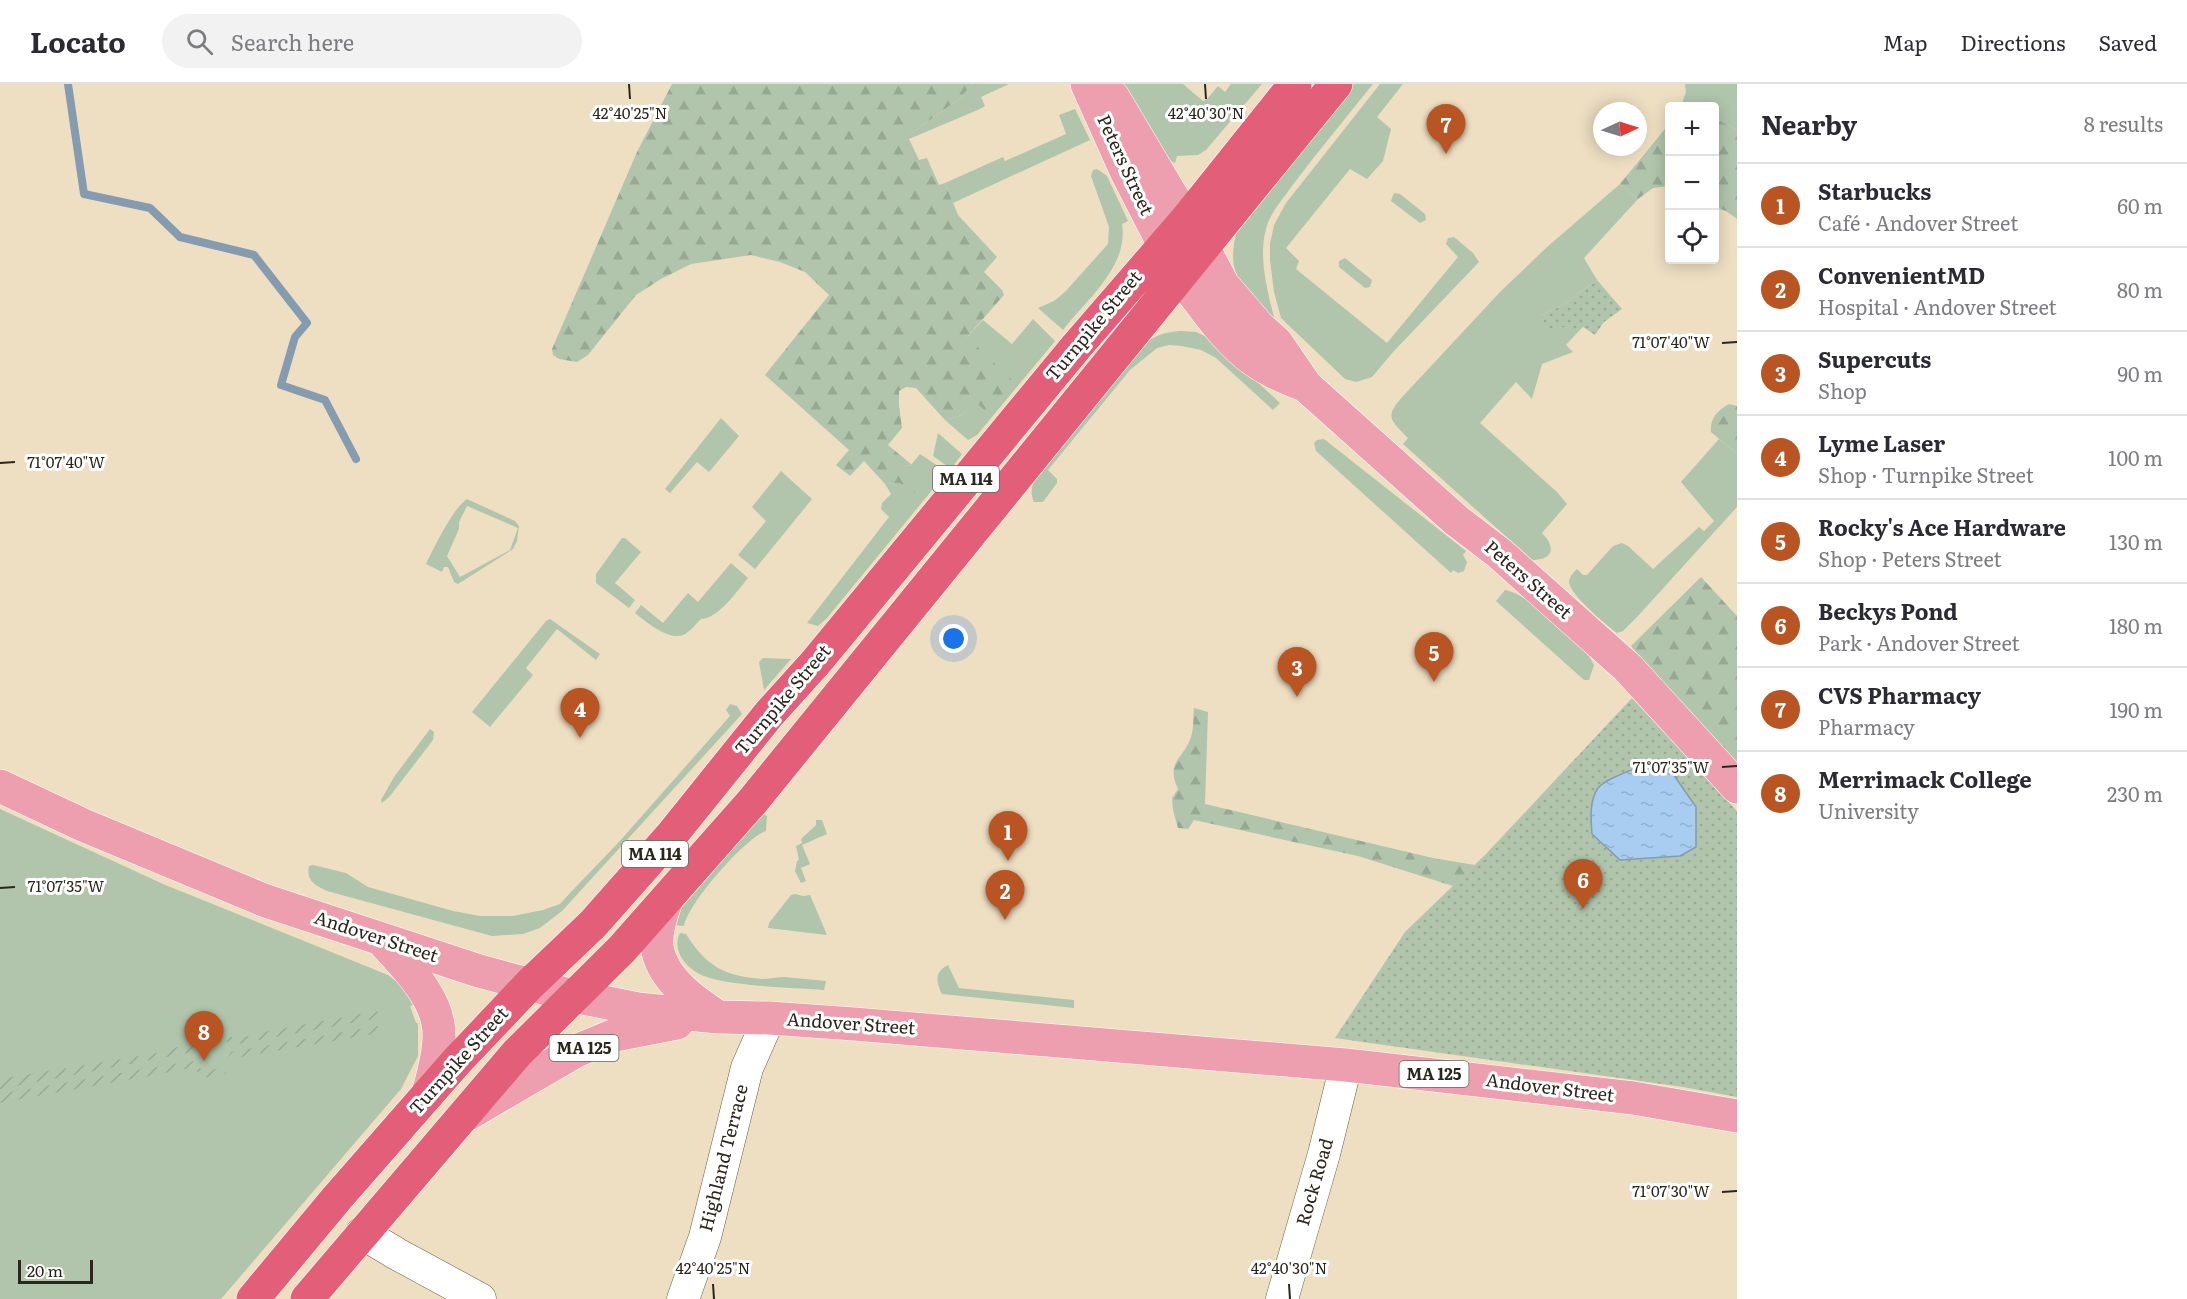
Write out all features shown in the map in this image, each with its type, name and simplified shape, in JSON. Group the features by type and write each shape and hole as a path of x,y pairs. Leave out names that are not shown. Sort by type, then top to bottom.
{"highway":[{"name":"Turnpike Street","path":"253,1299 428,1094 530,984 593,924 669,837 1076,347 1186,220 1295,84"},
{"name":"Turnpike Street","path":"307,1299 517,1053 622,949 807,738 1336,84"},
{"path":"1186,220 1204,249"},
{"path":"1164,245 1180,275"}],"main road":[{"name":"Peters Street","path":"1087,84 1127,173 1164,245"},
{"name":"Peters Street","path":"1105,84 1186,220"},
{"name":"Peters Street","path":"1204,249 1223,285 1259,327 1276,342 1306,386 1457,521 1499,553 1628,668 1737,787"},
{"name":"Peters Street","path":"1180,275 1207,312 1246,354 1269,370 1306,386"},
{"name":"Andover Street","path":"0,786 83,825 266,901 479,971 573,996 638,1009 1346,1065 1633,1098 1737,1116"},
{"path":"666,901 659,925 657,950 664,968 690,999 718,1017"},
{"path":"381,939 413,975 431,1001 440,1033 437,1060 428,1094"},
{"name":"MA 125","path":"463,1116 559,1060 615,1035 718,1017"}],"street":[{"name":"Highland Terrace","path":"683,1299 705,1237 747,1068 769,1018"},
{"name":"Rock Road","path":"1282,1299 1324,1154 1346,1065"},
{"path":"362,1233 480,1299"}],"green space":[{"path":"672,84 973,84 959,99 909,135 909,139 919,160 927,158 939,185 945,183 958,215 997,257 984,272 1004,295 967,337 1013,381 988,413 974,401 962,415 945,420 916,388 906,387 899,391 902,428 888,445 911,464 910,466 903,465 922,482 913,494 900,483 885,484 864,461 850,476 836,465 849,450 765,375 829,295 805,272 780,262 751,255 691,264 636,295 588,355 577,362 559,359 553,355 552,349 637,152"},
{"path":"973,84 1009,84 981,97 985,106 980,109 909,139 909,135 959,99"},
{"path":"1115,84 1183,84 1203,101 1218,86 1225,92 1231,84 1262,84 1206,150 1198,155 1177,156 1175,163 1161,156"},
{"path":"1354,84 1373,84 1277,206 1266,229 1263,263 1275,321 1246,290 1235,271 1233,260 1237,230"},
{"path":"1380,84 1403,84 1377,117 1391,129 1383,161 1367,179 1350,169 1286,248 1299,261 1296,269 1387,343 1458,257 1446,244 1448,238 1454,237 1473,253 1479,262 1372,377 1356,382 1345,379 1281,318 1274,292 1270,244 1274,225 1286,203"},
{"path":"1685,84 1737,84 1737,130 1719,120 1719,102 1682,102 1686,92"},
{"path":"1075,109 1090,140 953,203 945,183 1003,157 1005,161 1066,134 1059,115"},
{"path":"1719,120 1737,130 1737,219 1719,208"},
{"path":"1665,129 1665,186 1653,188 1638,199 1620,184 1643,156 1647,156 1647,151"},
{"path":"1097,169 1107,176 1128,221 1122,224 1119,254 1113,268 1063,330 1038,308 1054,301 1065,292 1108,244 1109,227 1091,176 1093,170"},
{"path":"1620,184 1638,199 1584,258 1597,280 1564,304 1542,315 1559,328 1568,327 1576,334 1566,345 1573,352 1542,364 1532,399 1516,382 1480,423 1557,492 1567,504 1542,533 1551,548 1549,555 1532,560 1403,444 1408,438 1396,426 1392,412 1405,394 1500,292 1546,248"},
{"path":"1394,193 1400,194 1425,214 1426,220 1420,223 1391,201"},
{"path":"1345,258 1372,280 1370,287 1365,288 1339,267 1339,261"},
{"path":"1597,280 1622,309 1604,322 1595,335 1583,327 1576,334 1568,327 1559,328 1549,337 1542,315 1564,304"},
{"path":"1033,319 1055,341 977,435 968,440 945,420 962,415 974,400 988,413 967,337 983,320 1012,344"},
{"path":"1181,331 1196,332 1211,339 1280,403 1273,410 1216,358 1201,350 1169,345 1157,348 1130,370 1048,470 1057,479 1057,483 1043,502 1034,502 1032,489 1037,477 1140,347 1159,335"},
{"path":"1729,404 1737,406 1737,454 1711,432 1715,415"},
{"path":"721,418 739,436 709,472 697,462 670,493 665,489"},
{"path":"938,433 962,454 951,469 933,456"},
{"path":"1324,439 1466,551 1463,555 1467,562 1464,571 1458,573 1453,570 1451,573 1316,451 1314,443"},
{"path":"1719,439 1737,454 1737,507 1637,617 1623,631 1617,633 1581,601 1570,586 1570,577 1577,569 1583,575 1587,575 1613,546 1622,543 1653,569 1699,527 1704,531 1714,521 1681,482"},
{"path":"920,454 947,472 827,618 818,626 807,623 889,517 881,509 882,503 891,494 885,484 900,483 913,493 903,465 910,466"},
{"path":"781,471 812,499 755,569 738,555 766,521 752,507"},
{"path":"467,499 515,521 519,526 517,541 513,549 458,584 454,582 448,567 444,567 442,572 426,564 444,529","holes":["467,506 518,528 510,550 460,577 447,556"]},
{"path":"622,538 641,552 615,583 635,600 629,608 596,583 596,574"},
{"path":"731,563 748,578 721,609 701,619 685,634 677,636 664,633 635,613 641,605 663,623 688,593 698,602"},
{"path":"1701,577 1737,616 1737,778 1728,770 1631,646"},
{"path":"1505,590 1526,599 1588,654 1594,665 1589,680 1584,680 1496,601"},
{"path":"550,619 600,654 596,660 557,629 526,668 533,675 490,727 472,712"},
{"path":"763,658 791,659 764,690 759,662"},
{"path":"1632,698 1737,811 1737,1097 1683,1087 1335,1038 1405,932 1486,854"},
{"path":"730,704 737,706 742,714 562,911 540,928 523,934 492,936 327,891 310,879 309,866 313,865 346,873 368,887 453,911 480,916 513,916 560,904 619,842 730,716 726,710"},
{"path":"1194,708 1208,712 1205,804 1433,858 1475,865 1453,886 1358,856 1194,820 1188,829 1178,828 1172,798 1178,789 1174,772 1177,761 1191,737"},
{"path":"430,729 434,732 433,740 390,796 382,803 381,800 394,777"},
{"path":"0,809 163,884 388,975 405,988 416,1004 410,1006 416,1023 418,1023 418,1056 401,1089 221,1299 0,1299"},
{"path":"763,814 767,816 766,831 744,846 718,873 695,903 684,926 672,925 679,911"},
{"path":"816,820 822,820 827,834 802,845 810,864 801,868 806,881 801,883 795,871 799,860 796,846 802,843 801,839 816,825"},
{"path":"791,895 810,895 827,935 768,928 769,923"},
{"path":"680,933 686,934 709,962 727,972 749,978 785,977 826,981 824,990 746,984 704,976 682,959 678,946"},
{"path":"948,965 959,988 1074,1000 1074,1008 942,994 938,985 938,974"},
{"path":"379,1012 379,1018 233,1045 215,1036 207,1036 197,1044 192,1052 0,1089 0,1079 169,1051 177,1047 188,1046 199,1033 217,1032 237,1039"},
{"path":"380,1027 379,1033 235,1058 225,1074 208,1078 192,1068 0,1103 0,1094 173,1064 194,1061 203,1070 214,1070 224,1063 231,1052"}],"water":[{"path":"1644,765 1671,771 1696,807 1696,847 1680,856 1620,860 1592,834 1593,799 1602,784"}],"waterway":[{"path":"68,84 84,194 150,208 180,237 254,255 307,323 295,337 281,385 325,400 356,459"}],"place":[{"name":"CVS Pharmacy","path":"1446,154"},
{"name":"Rocky's Ace Hardware","path":"1434,682"},
{"name":"Supercuts","path":"1297,697"},
{"name":"Lyme Laser","path":"580,738"},
{"name":"Starbucks","path":"1008,861"},
{"name":"Beckys Pond","path":"1583,909"},
{"name":"ConvenientMD","path":"1005,920"},
{"name":"Merrimack College","path":"204,1061"}]}
